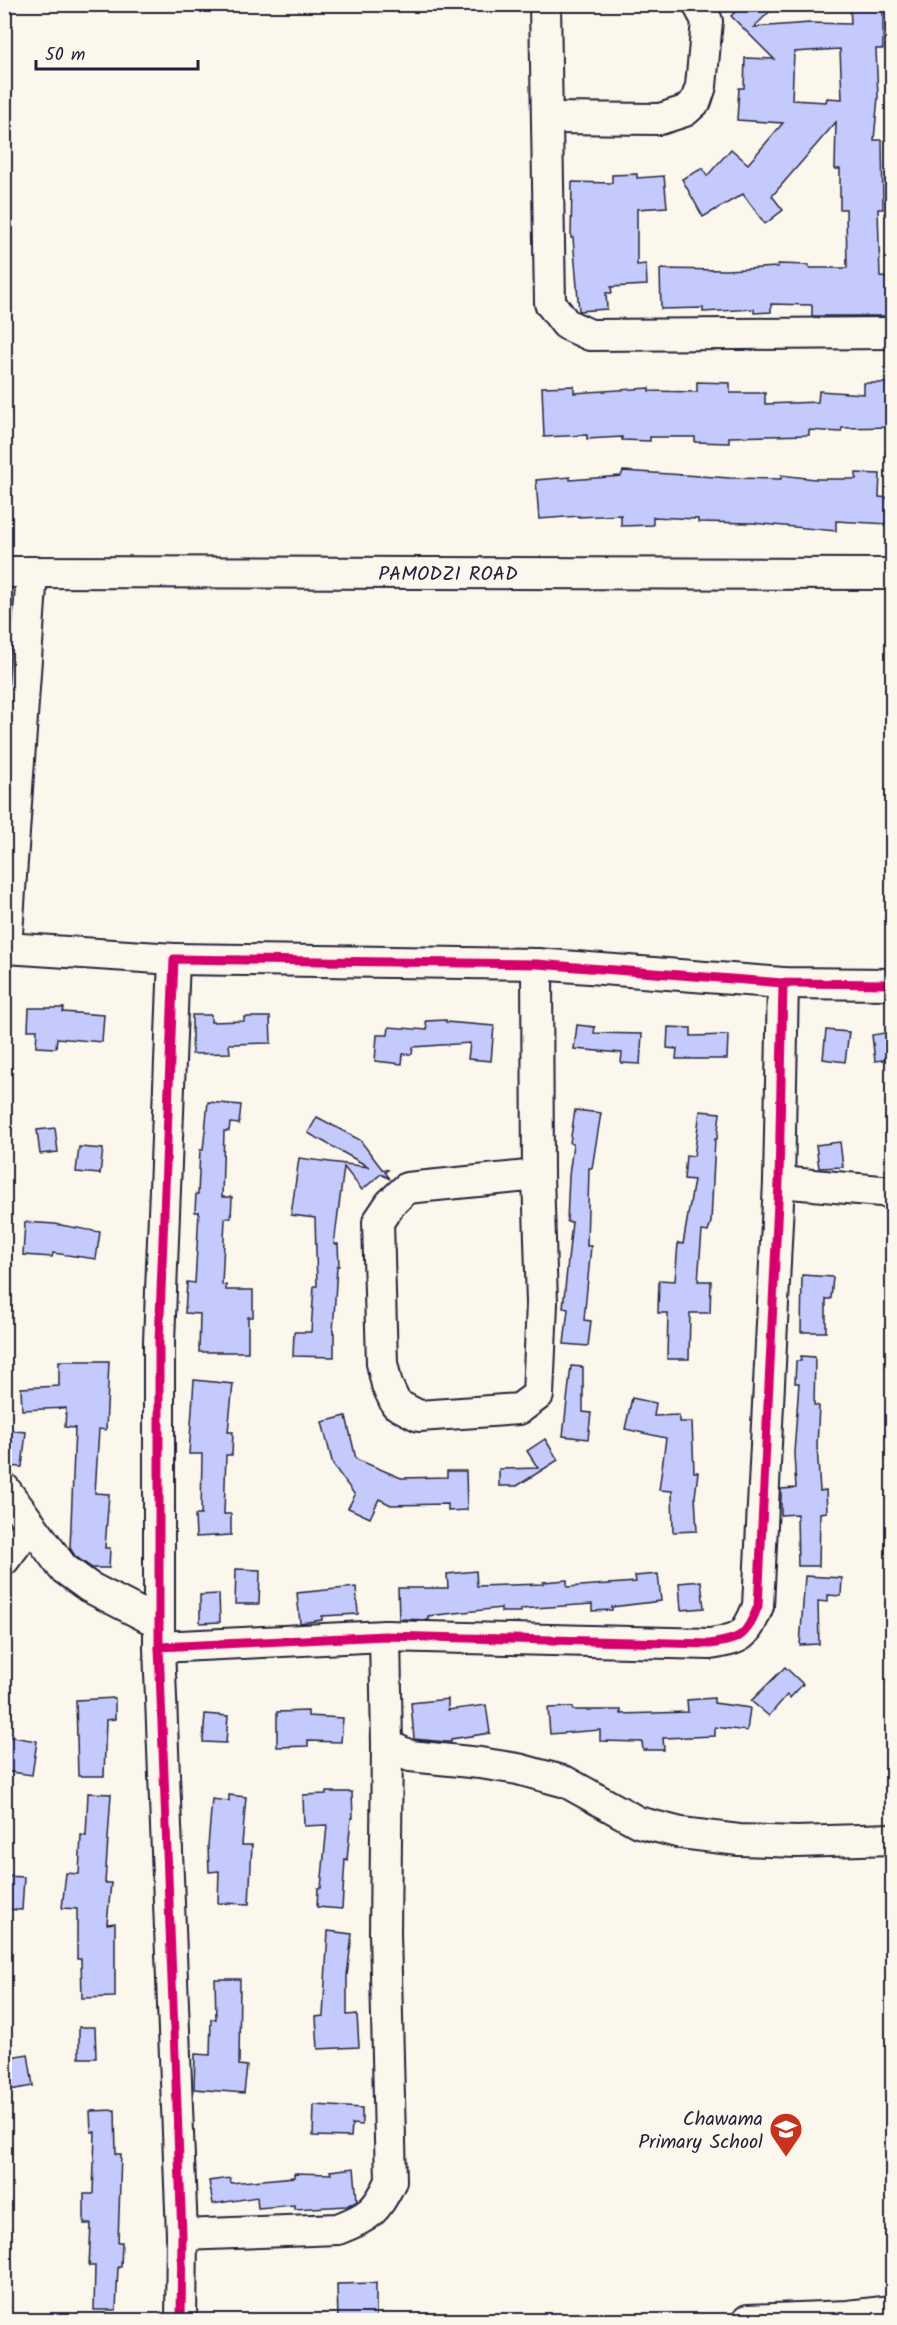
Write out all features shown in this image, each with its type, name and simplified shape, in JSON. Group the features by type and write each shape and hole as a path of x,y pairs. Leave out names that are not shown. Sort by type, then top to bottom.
{"street":[{"path":"546,4 550,303 566,324 590,335 892,333"},
{"path":"549,118 660,119 685,111 696,101 701,86 707,21 698,4"},
{"path":"18,572 5,950 174,960 537,964 783,983 892,984"},
{"name":"PAMODZI ROAD","path":"18,572 892,574"},
{"path":"174,960 159,1342 159,1635 182,2235 181,2320"},
{"path":"537,964 538,1175 542,1303 538,1395 519,1409 419,1416 396,1404 387,1385 382,1363 378,1222 390,1204 407,1188 538,1175"},
{"path":"4,1488 63,1568 159,1635 385,1636 710,1644 735,1640 750,1627 758,1606 779,1182 783,983"},
{"path":"779,1182 892,1192"},
{"path":"4,1560 31,1524"},
{"path":"182,2235 338,2229 362,2220 381,2202 391,2181 385,1933 387,1745 385,1636"},
{"path":"387,1745 410,1756 509,1767 566,1782 638,1822 681,1833 739,1840 797,1842 892,1839"},
{"path":"748,2320 848,2316 892,2311"}],"building":[{"path":"743,4 777,4 754,27 810,23 851,24 850,4 883,4 883,49 876,49 878,97 874,140 882,140 883,209 878,209 880,277 892,278 892,316 812,316 812,305 771,304 771,312 754,313 754,309 703,312 703,308 661,309 660,269 726,270 778,267 778,264 809,265 809,268 847,268 846,209 840,209 840,169 835,169 836,122 772,196 783,210 765,224 743,194 703,217 682,179 703,168 707,176 731,149 748,164 783,123 737,120 739,88 744,88 745,58 774,59 731,16","holes":["840,49 842,99 827,98 826,102 792,100 794,52"]},
{"path":"637,174 637,178 664,176 667,207 637,209 637,265 646,264 647,285 611,287 612,293 606,293 607,309 579,311 573,238 571,238 572,182 612,183 612,175"},
{"path":"697,382 730,383 730,393 765,393 765,404 818,402 819,391 864,394 864,383 889,383 892,427 842,428 841,432 809,430 809,435 729,437 729,443 695,442 695,437 650,437 650,441 622,440 622,437 587,439 587,435 544,437 542,387 574,386 574,393 649,388 649,391 697,392"},
{"path":"623,471 781,479 781,475 815,479 856,479 856,473 880,474 879,497 891,498 889,524 836,521 836,531 653,517 653,525 621,526 621,515 539,519 536,480 621,476"},
{"path":"29,1008 64,1008 63,1012 104,1015 102,1042 57,1038 56,1048 36,1047 37,1030 28,1030"},
{"path":"192,1015 211,1015 211,1022 244,1021 244,1017 270,1017 271,1043 229,1044 230,1053 192,1054"},
{"path":"446,1020 446,1022 494,1026 491,1061 468,1059 470,1043 413,1047 412,1054 403,1054 402,1064 375,1061 377,1035 388,1035 389,1027 427,1030 426,1021"},
{"path":"577,1025 595,1027 594,1033 642,1034 640,1064 621,1063 622,1053 574,1049"},
{"path":"668,1027 691,1028 691,1036 728,1035 727,1059 676,1059 677,1049 667,1048"},
{"path":"826,1030 849,1032 845,1062 823,1059"},
{"path":"890,1032 892,1059 875,1061 872,1035"},
{"path":"208,1102 241,1105 239,1124 230,1123 229,1131 224,1131 222,1197 232,1197 231,1218 225,1218 222,1285 226,1285 226,1290 253,1290 253,1317 248,1317 248,1352 199,1352 200,1314 185,1313 187,1282 195,1283 199,1212 195,1212 196,1194 198,1194 200,1150 203,1150"},
{"path":"575,1110 601,1113 592,1168 589,1168 587,1246 591,1246 584,1320 591,1321 588,1346 564,1344 568,1309 563,1308 572,1222 567,1222 573,1144 570,1143"},
{"path":"700,1111 720,1113 717,1139 715,1139 711,1222 708,1232 702,1231 698,1281 711,1281 710,1313 690,1313 689,1359 667,1359 668,1313 658,1313 659,1280 675,1281 678,1243 683,1244 694,1180 684,1179 686,1155 694,1156"},
{"path":"317,1117 360,1140 382,1169 388,1170 385,1172 390,1179 381,1174 362,1190 344,1167 334,1244 338,1244 339,1266 337,1266 333,1333 334,1357 293,1356 294,1332 311,1332 314,1286 317,1286 315,1218 291,1215 299,1158 369,1167 308,1133"},
{"path":"55,1128 58,1152 40,1154 37,1130"},
{"path":"840,1142 843,1167 819,1168 816,1145"},
{"path":"79,1147 103,1149 100,1174 76,1172"},
{"path":"25,1222 55,1224 100,1232 96,1259 53,1253 52,1257 23,1255"},
{"path":"802,1275 833,1277 831,1299 826,1299 826,1332 801,1332"},
{"path":"801,1356 815,1357 814,1405 819,1406 817,1446 820,1491 826,1490 827,1512 820,1513 819,1566 798,1566 797,1514 781,1515 781,1489 796,1488 794,1453 799,1383 795,1383 796,1361 801,1361"},
{"path":"59,1361 109,1361 106,1430 99,1429 95,1493 109,1494 105,1548 110,1548 109,1568 92,1568 75,1556 70,1548 75,1428 65,1427 66,1408 22,1410 21,1388 59,1386"},
{"path":"571,1366 583,1367 583,1412 591,1413 588,1439 563,1436"},
{"path":"194,1380 233,1384 228,1432 233,1432 232,1455 226,1455 224,1514 231,1514 231,1535 196,1537 195,1515 201,1515 202,1454 189,1454"},
{"path":"632,1398 656,1403 654,1416 679,1415 679,1422 692,1422 694,1472 698,1472 695,1497 697,1531 673,1532 672,1491 659,1490 666,1438 625,1429"},
{"path":"346,1416 356,1459 401,1478 447,1477 447,1471 466,1471 467,1510 448,1511 448,1504 391,1505 379,1499 370,1518 348,1508 355,1495 333,1465 322,1422"},
{"path":"4,1430 26,1432 22,1467 4,1466"},
{"path":"545,1439 558,1460 517,1486 499,1486 499,1469 538,1468 527,1451"},
{"path":"236,1569 260,1570 259,1604 235,1604"},
{"path":"476,1571 477,1586 543,1584 543,1582 567,1580 567,1587 636,1582 635,1576 658,1574 661,1601 612,1607 612,1610 592,1611 592,1604 521,1609 521,1612 501,1612 501,1608 428,1616 428,1620 399,1619 398,1588 448,1588 447,1574"},
{"path":"805,1576 842,1578 841,1596 828,1595 828,1602 818,1601 819,1644 800,1645"},
{"path":"701,1581 704,1608 681,1610 679,1583"},
{"path":"356,1587 358,1614 322,1616 322,1620 300,1623 297,1593"},
{"path":"219,1594 220,1622 200,1623 200,1595"},
{"path":"785,1667 803,1684 790,1698 787,1695 769,1716 751,1701"},
{"path":"115,1698 115,1719 106,1720 104,1776 78,1776 76,1700"},
{"path":"714,1698 714,1703 750,1708 747,1731 715,1727 715,1736 663,1738 664,1750 643,1750 642,1742 600,1741 600,1730 550,1734 548,1708 621,1710 621,1714 688,1712 687,1700"},
{"path":"448,1699 448,1710 486,1705 490,1733 451,1739 451,1742 414,1739 411,1703"},
{"path":"308,1711 308,1716 343,1718 341,1742 308,1741 308,1746 277,1747 277,1712"},
{"path":"205,1714 228,1716 226,1743 203,1742"},
{"path":"6,1736 37,1741 32,1775 4,1771"},
{"path":"326,1792 352,1792 353,1818 351,1818 347,1860 345,1859 342,1909 317,1907 327,1825 304,1826 303,1795 326,1794"},
{"path":"88,1793 111,1794 105,1883 111,1883 107,1924 115,1923 115,1997 82,1998 81,1959 77,1959 77,1909 62,1908 66,1873 79,1874 81,1835 86,1836"},
{"path":"229,1795 246,1797 242,1845 252,1845 249,1904 218,1903 219,1871 209,1872 208,1846 212,1799 229,1801"},
{"path":"4,1876 24,1877 22,1910 4,1909"},
{"path":"328,1931 352,1934 347,1976 347,2015 357,2014 359,2047 318,2049 316,2017 323,2016"},
{"path":"215,1979 240,1979 239,2065 247,2066 244,2093 194,2089 195,2054 210,2055 211,2019 216,2019"},
{"path":"79,2027 95,2027 96,2058 79,2058"},
{"path":"28,2054 33,2086 4,2091 4,2058"},
{"path":"314,2105 362,2108 362,2125 352,2124 351,2137 313,2136"},
{"path":"115,2110 116,2154 121,2154 118,2242 122,2242 121,2267 118,2267 116,2310 94,2310 95,2266 89,2266 91,2224 84,2224 84,2194 93,2194 95,2132 91,2132 90,2111"},
{"path":"354,2168 357,2200 347,2206 294,2209 294,2205 258,2208 257,2197 213,2204 209,2181 230,2178 231,2183 294,2177 294,2173 331,2174 330,2171"},
{"path":"376,2283 376,2320 338,2320 337,2284"}],"cycle path":[{"path":"181,2320 182,2235 159,1647 159,1342 174,959 537,964 783,983 892,984"},
{"path":"159,1647 385,1636 710,1644 736,1638 746,1630 758,1606 779,1182 783,983"}],"place":[{"name":"Chawama Primary School","path":"786,2158"}]}
